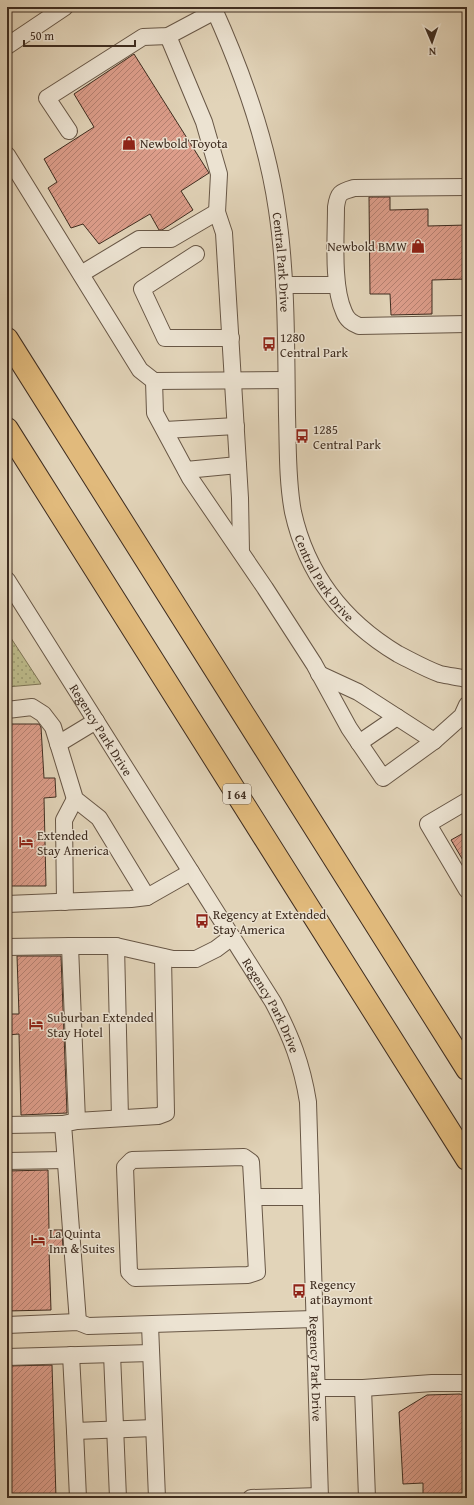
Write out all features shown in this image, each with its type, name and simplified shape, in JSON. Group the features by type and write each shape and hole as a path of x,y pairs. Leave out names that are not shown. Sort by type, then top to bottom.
{"highway":[{"path":"7,339 467,1069"},
{"name":"I 64","path":"7,428 467,1159"}],"street":[{"path":"7,46 65,7"},
{"path":"68,131 47,98 143,37 168,36 214,9"},
{"name":"Central Park Drive","path":"214,9 226,34 249,98 266,152 277,209 284,285 289,474 293,512 304,547 317,575 335,602 360,628 385,646 413,662 441,674 467,679"},
{"path":"168,36 204,122 220,174 217,212 224,233 236,426 241,552"},
{"path":"7,155 140,370 154,381 286,380"},
{"path":"467,187 354,188 342,191 337,197 336,207 337,285 344,312 350,322 360,326 467,324"},
{"path":"81,274 139,239 172,239 217,212"},
{"path":"196,254 142,289 165,338 231,338"},
{"path":"284,285 337,285"},
{"path":"154,381 155,413 186,470 265,588 319,674 349,728 383,778 434,741 462,716 467,705"},
{"path":"165,430 236,426"},
{"path":"186,470 238,465"},
{"name":"Regency Park Drive","path":"7,580 273,1002 288,1030 297,1054 305,1078 308,1102 320,1497"},
{"path":"319,674 358,692 434,741"},
{"path":"7,710 32,708 43,714 53,726 75,799 99,818 147,897"},
{"path":"360,743 397,717"},
{"path":"58,744 96,721"},
{"path":"65,902 64,820 75,799"},
{"path":"467,801 428,824 467,890"},
{"path":"7,904 147,897 191,872"},
{"path":"7,947 116,946 173,960 196,959 216,949 232,937"},
{"path":"70,946 70,1122 65,1160 78,1322"},
{"path":"116,946 120,1118"},
{"path":"7,1125 158,1116 166,1112 163,957"},
{"path":"244,1157 252,1162 253,1197 257,1272 248,1275 135,1278 129,1272 125,1167 132,1160 244,1157"},
{"path":"7,1161 65,1160"},
{"path":"253,1197 311,1197"},
{"path":"7,1325 78,1322 88,1326 150,1325 314,1319"},
{"path":"150,1325 157,1498"},
{"path":"7,1357 151,1353"},
{"path":"112,1354 118,1498"},
{"path":"71,1355 78,1498"},
{"path":"317,1388 363,1388 432,1383 467,1383"},
{"path":"363,1388 366,1498"},
{"path":"75,1431 154,1428"},
{"path":"251,1498 320,1497"}],"shaded area":[{"path":"7,632 41,684 7,687"}],"building":[{"name":"Newbold Toyota","path":"134,54 209,173 181,191 193,210 162,230 159,230 150,214 99,244 83,224 71,228 48,188 57,182 44,159 94,127 74,94"},
{"name":"Newbold BMW","path":"369,197 390,197 390,210 428,209 428,226 467,225 467,279 432,280 432,314 391,315 390,294 370,294"},
{"name":"Extended Stay America","path":"7,724 39,724 41,727 44,778 55,778 56,797 44,798 46,886 7,886"},
{"path":"467,831 467,867 451,840"},
{"name":"Suburban Extended Stay Hotel","path":"17,956 61,956 67,1113 21,1115 19,1034 7,1035 7,1014 19,1014"},
{"name":"La Quinta Inn & Suites","path":"48,1170 49,1230 62,1230 63,1249 49,1250 51,1310 7,1311 7,1171"},
{"path":"52,1365 56,1498 11,1498 7,1366"},
{"path":"460,1394 467,1397 467,1498 423,1498 423,1483 403,1484 399,1412 427,1395"}],"place":[{"name":"Newbold Toyota","path":"129,143"},
{"name":"Newbold BMW","path":"418,246"},
{"name":"1280 Central Park","path":"269,344"},
{"name":"1285 Central Park","path":"302,436"},
{"name":"Extended Stay America","path":"26,842"},
{"name":"Regency at Extended Stay America","path":"202,921"},
{"name":"Suburban Extended Stay Hotel","path":"36,1024"},
{"name":"La Quinta Inn & Suites","path":"38,1240"},
{"name":"Regency at Baymont","path":"299,1291"}]}
